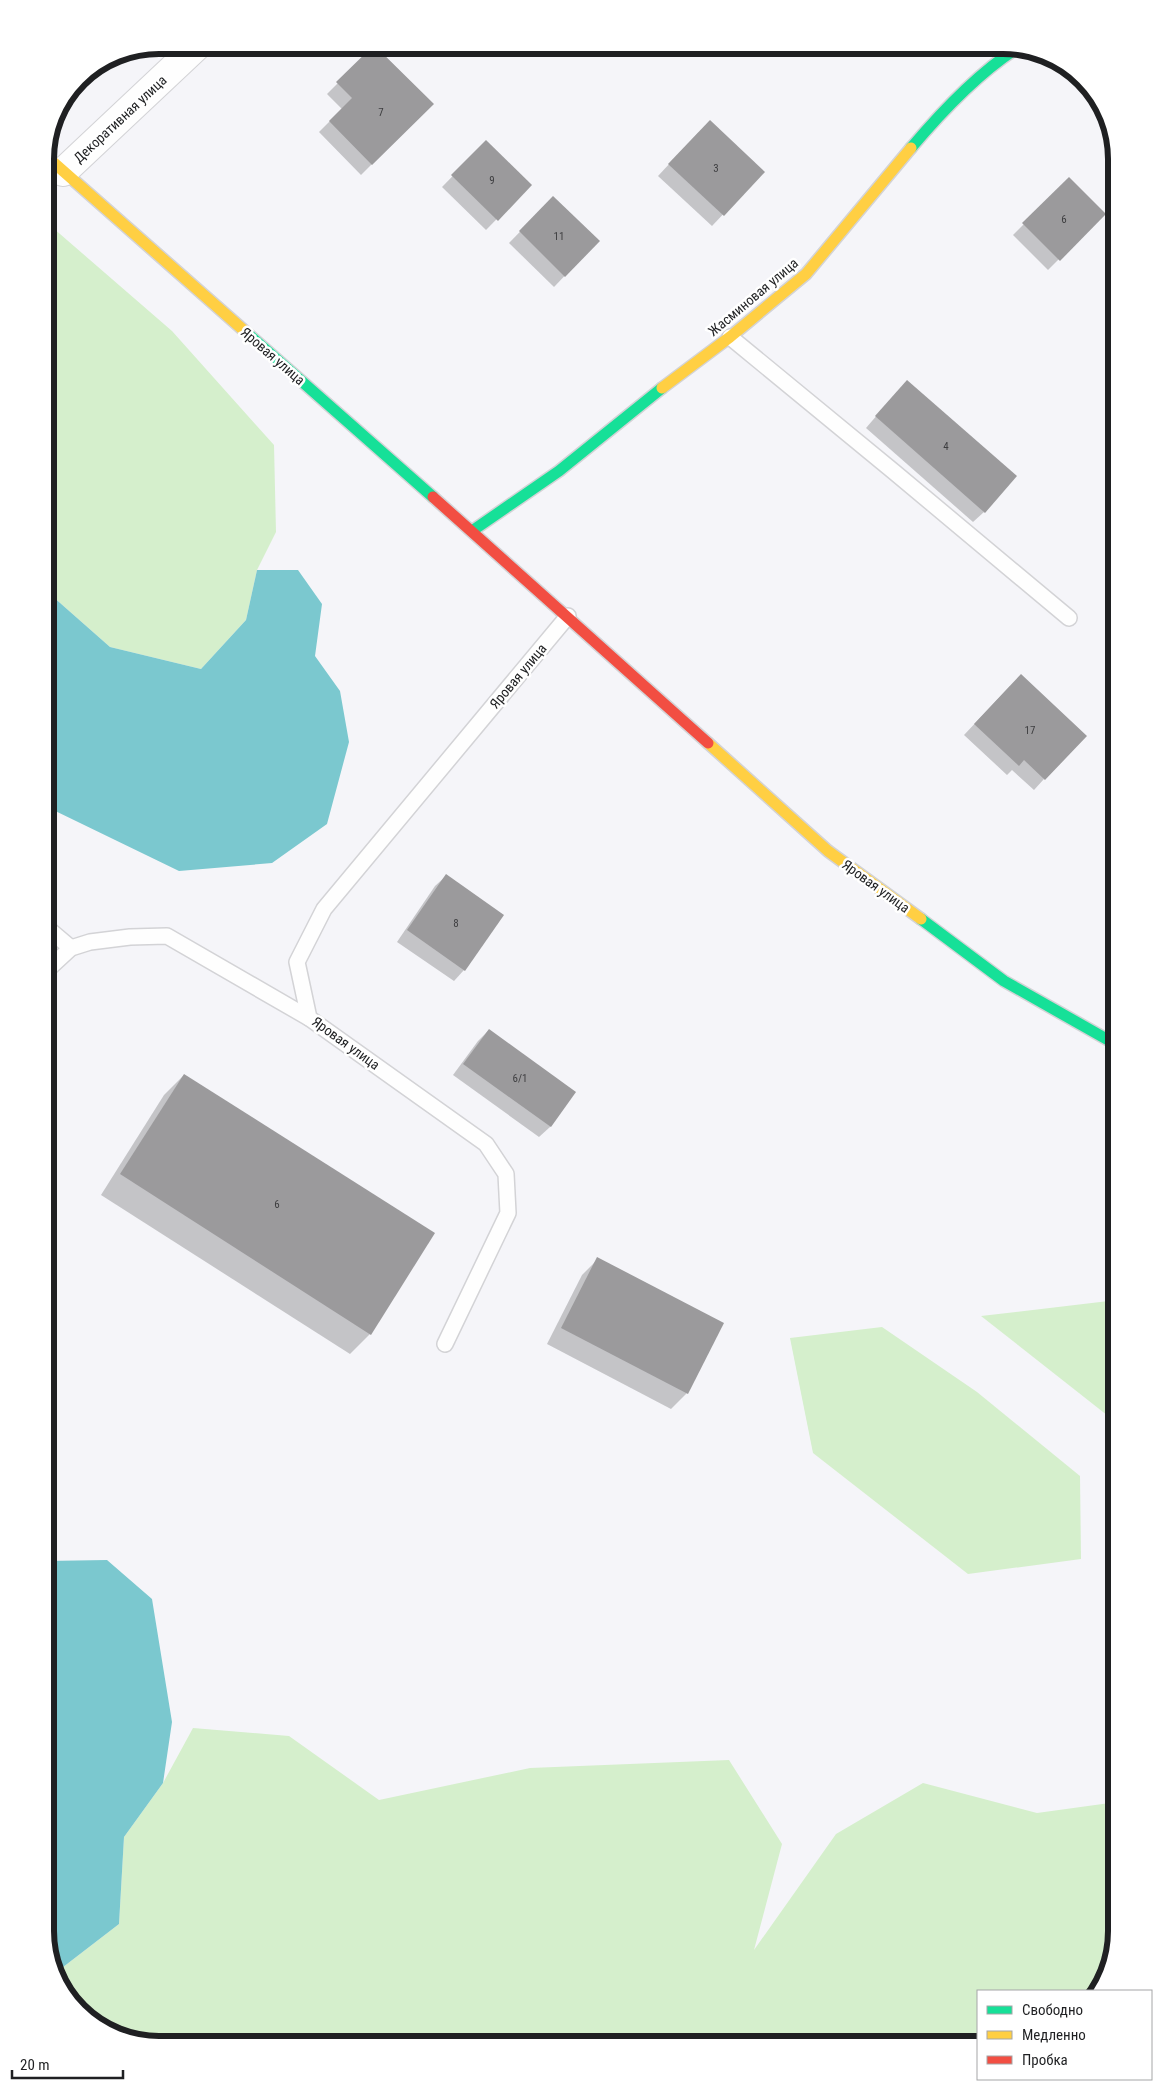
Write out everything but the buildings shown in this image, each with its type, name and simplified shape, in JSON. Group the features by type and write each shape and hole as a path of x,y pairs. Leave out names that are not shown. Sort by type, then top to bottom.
{"street":[{"name":"Декоративная улица","path":"54,164 187,54"},
{"name":"Жасминовая улица","path":"472,531 559,471 690,365 730,337 806,274 935,119 997,61 1008,54"},
{"name":"Яровая улица","path":"54,164 568,616 828,851 1004,981 1108,1040"}],"lane":[{"path":"730,337 1069,618"},
{"name":"Яровая улица","path":"445,1344 508,1213 506,1174 486,1144 309,1018 297,962 324,909 568,616"},
{"path":"54,934 71,948"},
{"path":"54,964 71,948 90,942 167,936 309,1018"}],"green space":[{"path":"54,229 172,331 274,445 276,532 257,570 246,620 201,669 110,647 54,598"},
{"path":"1108,1301 1108,1416 981,1316"},
{"path":"882,1327 977,1392 1080,1476 1081,1559 968,1574 813,1453 790,1338"},
{"path":"193,1728 289,1736 379,1800 530,1768 729,1760 782,1844 754,1950 836,1834 923,1783 1037,1813 1108,1803 1108,1931 1105,1958 1094,1984 1089,1990 977,1990 977,2036 152,2036 139,2034 125,2031 90,2010 68,1984 61,1969 119,1924 124,1837 163,1783"}],"water":[{"path":"257,570 298,570 322,604 315,656 340,691 349,742 327,824 272,863 179,871 54,810 54,598 110,647 201,669 246,620"},
{"path":"107,1560 152,1599 172,1722 163,1783 124,1837 119,1924 61,1969 57,1958 54,1931 54,1561"}],"traffic: fast":[{"path":"911,148 935,120 974,81 1008,54"},
{"path":"248,334 433,497"},
{"path":"472,531 559,471 662,388"},
{"path":"921,919 1004,981 1108,1040"}],"traffic: slow":[{"path":"662,388 730,337 806,274 911,148"},
{"path":"54,163 248,334"},
{"path":"708,743 828,851 921,919"}],"traffic: jam":[{"path":"433,497 708,743"}]}
